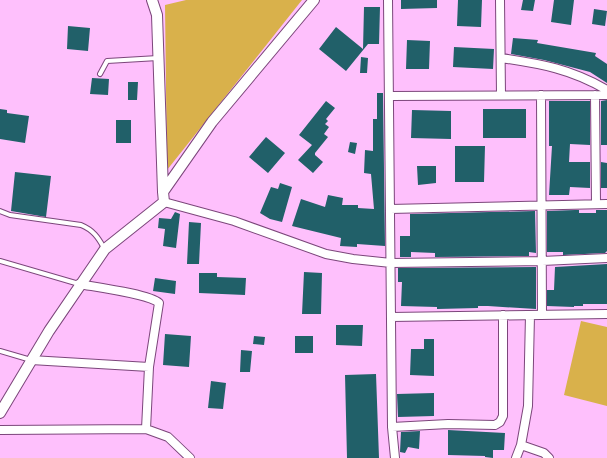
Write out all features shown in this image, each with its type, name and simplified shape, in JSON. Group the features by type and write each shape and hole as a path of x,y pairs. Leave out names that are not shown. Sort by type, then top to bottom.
{"street":[{"path":"152,0 157,15 163,197"},
{"path":"0,413 31,360 79,284 105,249 163,197 212,122 314,0"},
{"path":"388,0 392,427 395,458"},
{"path":"500,0 502,95"},
{"path":"501,58 549,65 590,80 607,90"},
{"path":"540,95 542,315"},
{"path":"595,95 596,204"},
{"path":"389,96 607,95"},
{"path":"163,197 326,254 353,259 391,263 542,261 607,258"},
{"path":"390,209 607,204"},
{"path":"79,284 144,296 155,300 158,303 149,367 146,430"},
{"path":"391,317 607,314"},
{"path":"392,427 448,424 495,425 500,422 503,416 503,315"},
{"path":"516,458 521,445 528,406 530,315"},
{"path":"31,360 149,367"},
{"path":"0,430 146,430 168,437 190,458"},
{"path":"521,445 544,453 549,458"}],"lane":[{"path":"100,74 107,61 159,58"},
{"path":"0,211 10,215 81,225 97,235 105,249"},
{"path":"0,262 79,284"},
{"path":"0,351 31,360"}],"shaded area":[{"path":"186,0 302,0 167,170 165,5"},
{"path":"581,321 607,327 607,406 564,395"}],"building":[{"path":"401,0 437,0 437,8 401,9"},
{"path":"458,0 482,0 481,27 457,26"},
{"path":"523,0 535,0 533,11 521,10"},
{"path":"554,0 574,0 571,25 551,22"},
{"path":"364,7 380,7 379,44 368,44 346,71 319,49 336,27 363,49"},
{"path":"594,9 607,11 605,26 592,24"},
{"path":"68,26 90,28 88,51 67,49"},
{"path":"513,38 538,40 537,43 596,53 595,56 607,64 607,83 590,72 544,60 511,54"},
{"path":"407,40 430,41 429,69 406,69"},
{"path":"454,47 494,49 493,69 453,67"},
{"path":"361,57 368,58 367,73 360,73"},
{"path":"92,78 109,79 108,95 90,94"},
{"path":"128,82 138,82 137,100 128,100"},
{"path":"377,93 383,93 385,246 357,244 357,247 340,246 341,238 292,226 301,199 325,207 328,195 343,198 342,205 358,205 358,208 374,209 371,174 364,173 365,150 373,151 373,119 377,119"},
{"path":"607,100 607,145 601,145 601,101"},
{"path":"326,101 335,108 326,119 328,121 325,124 329,127 324,134 328,137 315,153 315,155 323,162 313,173 298,160 312,145 299,135"},
{"path":"549,101 590,101 590,145 570,144 569,162 590,162 590,188 570,187 569,195 549,195 552,146 549,146"},
{"path":"0,109 7,110 7,113 29,116 25,143 0,139"},
{"path":"483,109 526,109 526,138 483,138"},
{"path":"412,110 451,111 451,139 411,138"},
{"path":"116,120 131,120 131,143 116,143"},
{"path":"266,137 285,153 268,173 249,157"},
{"path":"350,142 357,143 355,154 348,152"},
{"path":"455,146 485,146 484,182 455,182"},
{"path":"601,162 607,163 607,188 601,188"},
{"path":"417,166 436,166 436,183 418,185"},
{"path":"15,172 51,176 46,217 11,211"},
{"path":"280,183 292,187 282,222 270,219 260,213 271,187 278,189"},
{"path":"579,210 579,213 596,213 596,210 607,210 607,251 605,253 563,255 563,252 547,252 547,211"},
{"path":"535,211 536,253 529,252 529,256 435,257 435,253 411,252 411,257 400,257 400,236 410,236 410,214"},
{"path":"175,212 180,214 176,248 163,246 165,229 158,228 159,218 171,219"},
{"path":"189,222 201,223 199,264 187,264"},
{"path":"607,264 607,304 583,304 583,306 574,307 547,306 547,290 554,290 555,267"},
{"path":"536,267 536,309 478,306 478,308 437,309 437,307 401,306 402,282 398,282 398,268"},
{"path":"304,272 322,273 321,314 302,314"},
{"path":"199,273 217,273 217,277 246,278 245,295 199,293"},
{"path":"155,278 176,281 175,294 153,291"},
{"path":"336,325 363,325 362,346 336,345"},
{"path":"165,334 191,336 189,367 163,365"},
{"path":"254,336 265,337 264,345 253,344"},
{"path":"295,336 313,336 313,353 295,353"},
{"path":"424,339 434,339 434,376 410,375 411,349 424,349"},
{"path":"241,350 252,351 250,372 240,372"},
{"path":"376,374 379,458 347,458 345,375"},
{"path":"211,381 226,383 223,409 208,408"},
{"path":"434,393 434,416 398,417 397,394"},
{"path":"448,430 505,433 504,450 493,450 493,458 485,456 448,455"},
{"path":"420,431 419,449 408,447 405,453 400,452 401,432"}]}
